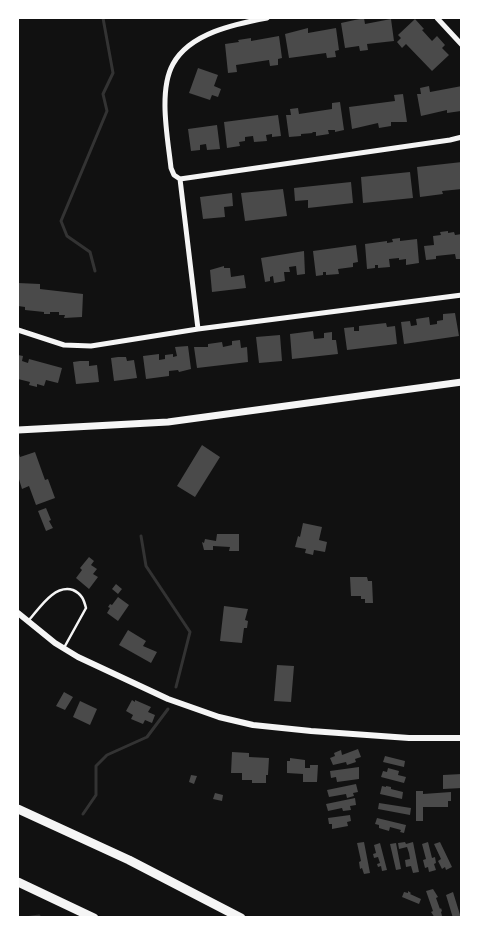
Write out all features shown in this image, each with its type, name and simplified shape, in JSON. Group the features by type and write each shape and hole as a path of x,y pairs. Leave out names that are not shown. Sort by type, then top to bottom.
{"highway":[{"path":"18,809 129,860 241,918"},
{"path":"18,882 94,918"}],"main road":[{"path":"18,430 168,422 462,382"}],"street":[{"path":"267,18 211,32 192,44 173,64 169,75 165,114 171,168 174,175 180,179 462,137"},
{"path":"437,18 462,45"},
{"path":"180,179 198,329"},
{"path":"18,330 64,345 92,346 198,329 462,295"},
{"path":"18,613 78,657 168,699 228,719 268,727 362,735 409,738 462,738"}],"lane":[{"path":"28,622 55,593 62,589 70,589 80,593 86,608 64,648"}],"building":[{"path":"364,18 365,24 391,19 394,41 367,44 368,50 360,51 359,46 345,48 341,23"},
{"path":"415,19 432,41 437,36 445,45 442,48 449,55 432,71 406,44 402,48 397,42 401,38 398,35"},
{"path":"308,28 308,33 336,28 339,50 335,51 336,57 327,58 326,53 289,58 285,34"},
{"path":"279,36 282,58 278,59 278,65 270,66 269,60 236,65 237,72 228,73 225,44 251,38 251,41"},
{"path":"198,68 218,75 214,86 221,89 218,97 212,95 210,100 189,93"},
{"path":"429,86 430,92 462,86 461,111 447,113 447,110 421,116 417,94 421,94 420,88"},
{"path":"403,94 407,122 391,122 391,126 379,128 378,123 352,129 349,107 395,101 394,95"},
{"path":"340,102 344,130 335,132 335,130 328,130 329,134 316,136 316,132 312,132 301,134 301,136 289,137 286,115 291,115 290,109 298,108 299,114 332,109 332,103"},
{"path":"278,115 281,136 272,137 272,134 266,135 267,141 254,142 253,136 245,137 245,141 239,142 240,146 227,148 224,122"},
{"path":"217,125 220,149 207,150 206,144 200,145 200,150 191,151 188,129"},
{"path":"462,162 462,189 442,191 443,194 420,197 417,167"},
{"path":"410,172 413,198 363,203 361,177"},
{"path":"351,182 353,203 308,208 308,200 295,201 294,188"},
{"path":"283,189 287,216 245,221 241,193"},
{"path":"232,193 233,206 224,207 225,217 203,219 200,197"},
{"path":"448,231 448,233 454,232 455,235 462,234 462,259 456,259 455,254 436,256 436,259 426,260 424,246 434,245 433,236 441,235 440,232"},
{"path":"400,238 400,241 417,239 419,263 406,265 406,259 389,259 390,267 378,268 378,265 375,265 375,268 367,269 365,244 393,242 392,239"},
{"path":"356,245 358,262 353,263 353,267 338,269 339,274 326,275 326,272 323,272 323,275 316,276 313,251"},
{"path":"304,251 305,274 297,275 296,266 289,267 290,272 284,272 285,281 274,283 273,276 270,277 270,281 265,282 261,258"},
{"path":"224,266 224,268 230,268 231,277 244,275 246,288 212,292 210,270"},
{"path":"18,283 40,284 40,289 83,294 82,317 64,318 65,315 59,315 59,312 44,314 44,312 25,310 25,307 18,306"},
{"path":"455,313 459,336 404,344 401,322 410,321 411,326 417,325 416,319 429,317 430,325 437,324 437,321 443,320 443,314"},
{"path":"386,323 387,327 395,326 397,344 347,350 344,328 354,327 354,331 359,331 359,326"},
{"path":"313,331 314,339 324,338 324,333 332,332 332,340 336,340 338,354 292,359 290,334"},
{"path":"280,335 282,361 259,363 256,337"},
{"path":"240,340 241,348 247,347 248,362 197,368 194,347 208,347 208,344 222,342 223,347 232,345 232,341"},
{"path":"188,346 191,369 179,372 178,370 169,371 169,376 146,379 143,356 159,354 159,360 165,359 165,355 173,354 173,357 177,356 175,347"},
{"path":"18,355 23,356 22,361 28,363 29,359 62,368 58,383 46,380 44,386 37,384 37,387 29,385 30,382 18,379"},
{"path":"126,357 127,361 134,360 137,378 114,381 111,358"},
{"path":"89,361 89,366 97,365 99,382 76,384 73,362"},
{"path":"202,445 220,457 195,497 177,486"},
{"path":"18,450 20,457 35,452 45,480 48,479 55,498 36,505 29,486 22,489 18,476"},
{"path":"46,508 53,528 46,531 38,511"},
{"path":"303,523 322,527 319,540 327,542 325,552 314,550 313,555 305,553 306,549 295,547 298,536 300,537"},
{"path":"217,534 239,534 239,551 229,551 230,547 213,546 213,550 204,550 202,542 204,543 205,539 216,541"},
{"path":"89,557 94,561 91,565 97,569 93,574 98,577 89,589 76,578 82,570 80,568"},
{"path":"350,577 367,577 368,581 372,581 373,603 365,603 365,599 361,599 361,596 351,596"},
{"path":"116,584 122,589 118,594 112,589"},
{"path":"118,597 129,605 118,621 107,613 110,604 112,605"},
{"path":"224,606 248,609 245,620 248,621 247,628 244,628 242,643 220,641"},
{"path":"128,630 146,641 143,646 157,652 151,663 119,645"},
{"path":"277,665 294,666 291,702 274,701"},
{"path":"64,692 73,697 65,710 56,706"},
{"path":"132,700 151,707 148,712 155,715 152,723 145,720 143,724 131,719 133,715 126,711"},
{"path":"80,701 97,709 90,725 73,717"},
{"path":"358,749 361,757 355,759 356,762 347,765 346,762 333,765 330,758 335,756 334,753 341,750 342,755"},
{"path":"232,752 249,753 249,757 269,758 266,783 252,783 252,780 242,780 242,773 231,773"},
{"path":"385,756 405,761 404,767 383,762"},
{"path":"290,758 305,760 305,768 310,768 310,765 318,765 317,782 303,782 303,774 287,773 287,761 290,761"},
{"path":"359,767 359,779 337,782 336,777 331,778 330,771"},
{"path":"388,768 399,771 398,775 406,777 404,783 381,777 383,771 387,772"},
{"path":"462,774 462,788 443,789 443,775"},
{"path":"191,775 197,776 194,784 189,782"},
{"path":"356,784 358,792 353,793 354,796 347,798 346,794 329,797 327,790"},
{"path":"382,786 391,787 391,789 403,792 402,799 380,794"},
{"path":"416,791 423,791 423,794 451,792 451,801 448,801 448,807 423,807 423,821 416,821"},
{"path":"215,793 223,795 222,801 213,799"},
{"path":"355,798 356,805 350,806 351,810 343,811 342,808 328,811 326,804"},
{"path":"379,803 411,808 410,815 378,809"},
{"path":"350,815 351,821 347,822 348,826 332,829 332,824 329,824 328,818"},
{"path":"377,818 406,825 404,833 400,832 401,830 390,827 389,831 379,828 379,825 375,824"},
{"path":"364,842 370,873 364,874 362,868 360,869 359,862 361,861 357,843"},
{"path":"405,842 406,844 413,842 419,872 413,873 411,866 406,867 405,860 410,859 407,847 399,849 398,843"},
{"path":"428,842 432,858 435,857 436,863 434,864 436,870 429,872 428,867 425,868 423,860 426,859 422,844"},
{"path":"440,842 452,867 446,870 445,867 442,869 438,861 441,859 434,844"},
{"path":"380,843 387,870 382,871 381,866 378,867 377,864 380,863 378,857 374,858 373,854 376,853 374,845"},
{"path":"396,843 401,869 396,870 390,844"},
{"path":"433,889 438,897 436,898 442,911 442,916 439,918 435,918 431,912 433,911 426,891"},
{"path":"408,891 410,894 421,899 419,904 402,897 404,892 408,893"},
{"path":"453,892 461,918 453,918 446,895"}],"waterway":[{"path":"95,271 90,252 67,236 61,221 107,111 103,94 113,73 103,18"},
{"path":"141,536 146,566 190,632 176,687"},
{"path":"83,814 96,795 96,766 107,755 147,737 168,709"},
{"path":"25,918 39,916"}]}
